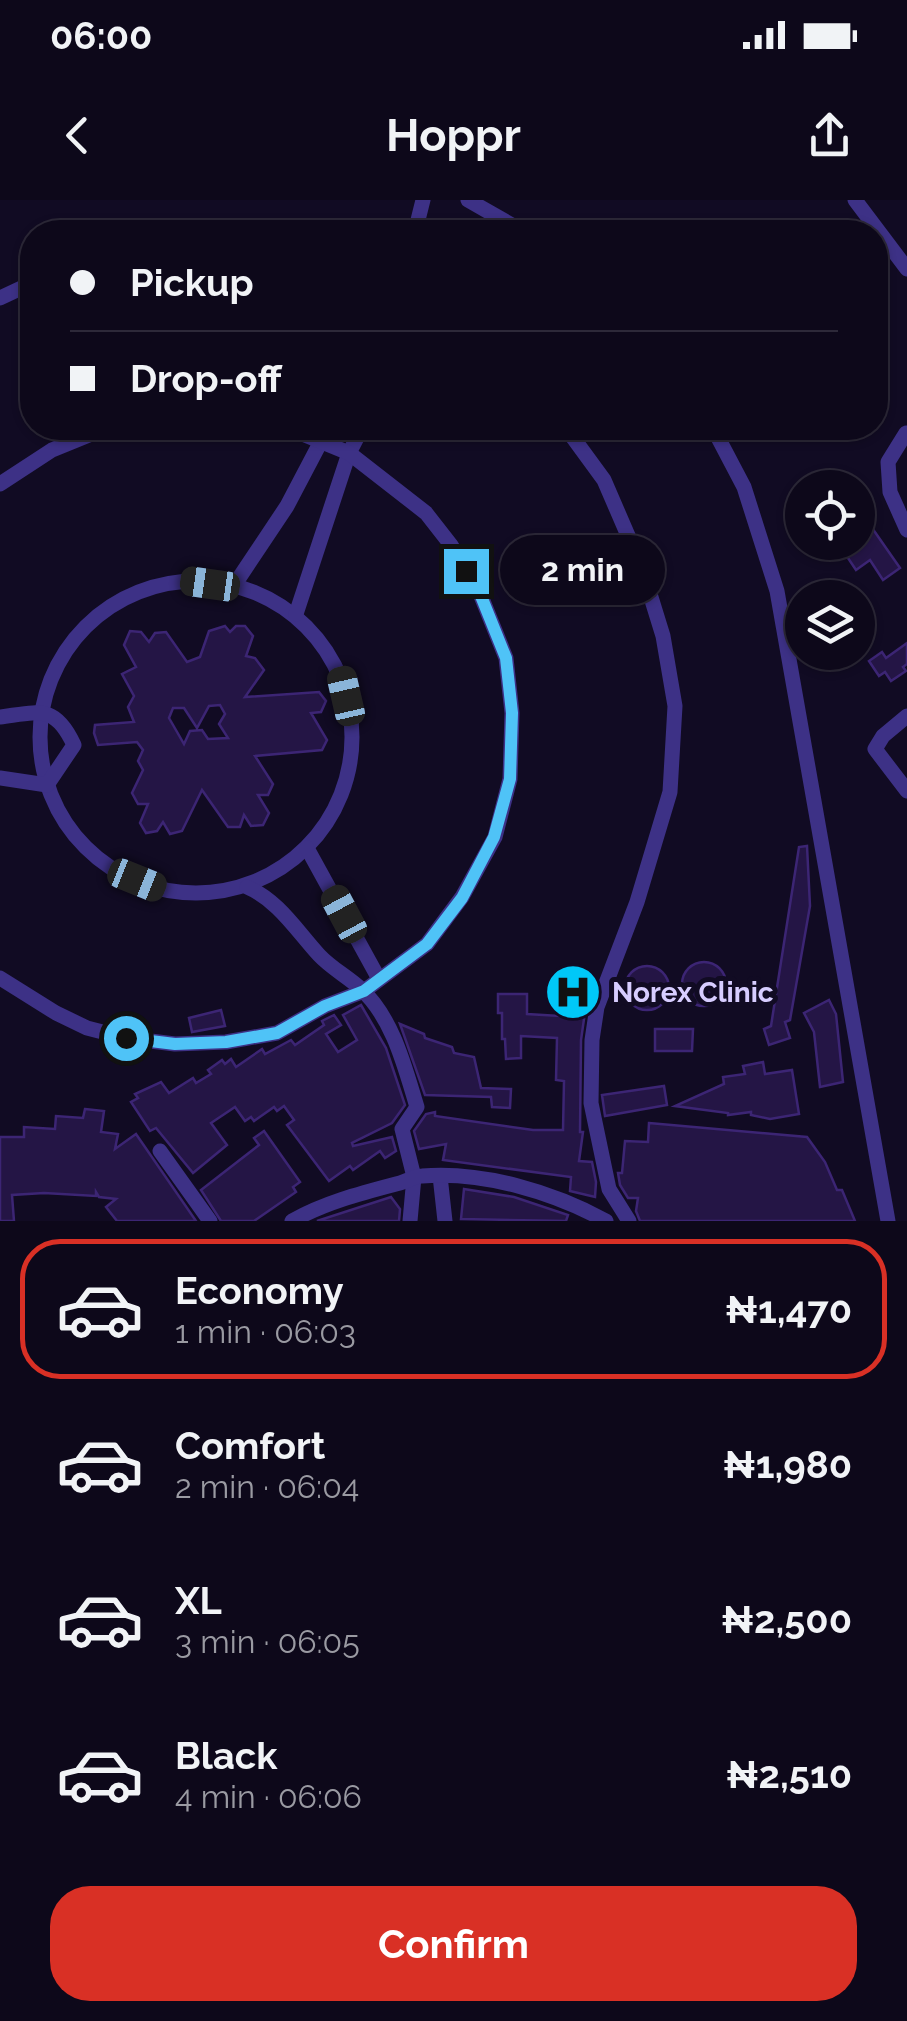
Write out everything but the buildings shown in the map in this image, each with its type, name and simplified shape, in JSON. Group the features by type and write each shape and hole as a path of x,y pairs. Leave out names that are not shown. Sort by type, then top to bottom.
{"street":[{"path":"468,200 500,219"},
{"path":"855,200 870,220"},
{"path":"888,244 907,269"},
{"path":"906,432 888,462 890,492 907,530"},
{"path":"0,484 52,450 77,440"},
{"path":"233,587 287,506 321,440"},
{"path":"0,978 56,1014 87,1028 175,1044 226,1042 277,1033 325,1006 364,991 427,944 462,898 494,837 510,779 512,713 506,658 481,596 426,512 331,440"},
{"path":"296,614 356,440"},
{"path":"575,440 604,480 642,568 662,636 675,706 670,792 638,902 597,1007 592,1040 592,1103 609,1189 629,1221"},
{"path":"719,440 744,487 777,591 888,1221"},
{"path":"187,581 262,595 296,614 325,646 341,674 352,718 348,768 338,796 307,848 268,878 247,888 204,893 162,890 112,870 83,846 60,816 47,785 41,748 46,692 77,637 130,596 187,581"},
{"path":"0,718 42,712 56,717 74,745 47,785"},
{"path":"907,716 874,749 907,791"},
{"path":"0,778 47,785"},
{"path":"307,848 379,979"},
{"path":"247,888 268,896 323,959 364,991 384,1019 417,1107 402,1129 414,1177 410,1221"},
{"path":"160,1151 210,1221"},
{"path":"440,1176 445,1221"},
{"path":"292,1221 332,1202 414,1177 440,1176 522,1188 574,1204 606,1221"}],"place":[{"name":"Norex Clinic","path":"573,992"}],"route":[{"path":"126,1038 175,1044 226,1042 277,1033 325,1006 364,991 427,944 462,898 494,837 510,779 512,713 506,658 481,596 466,571"}]}
